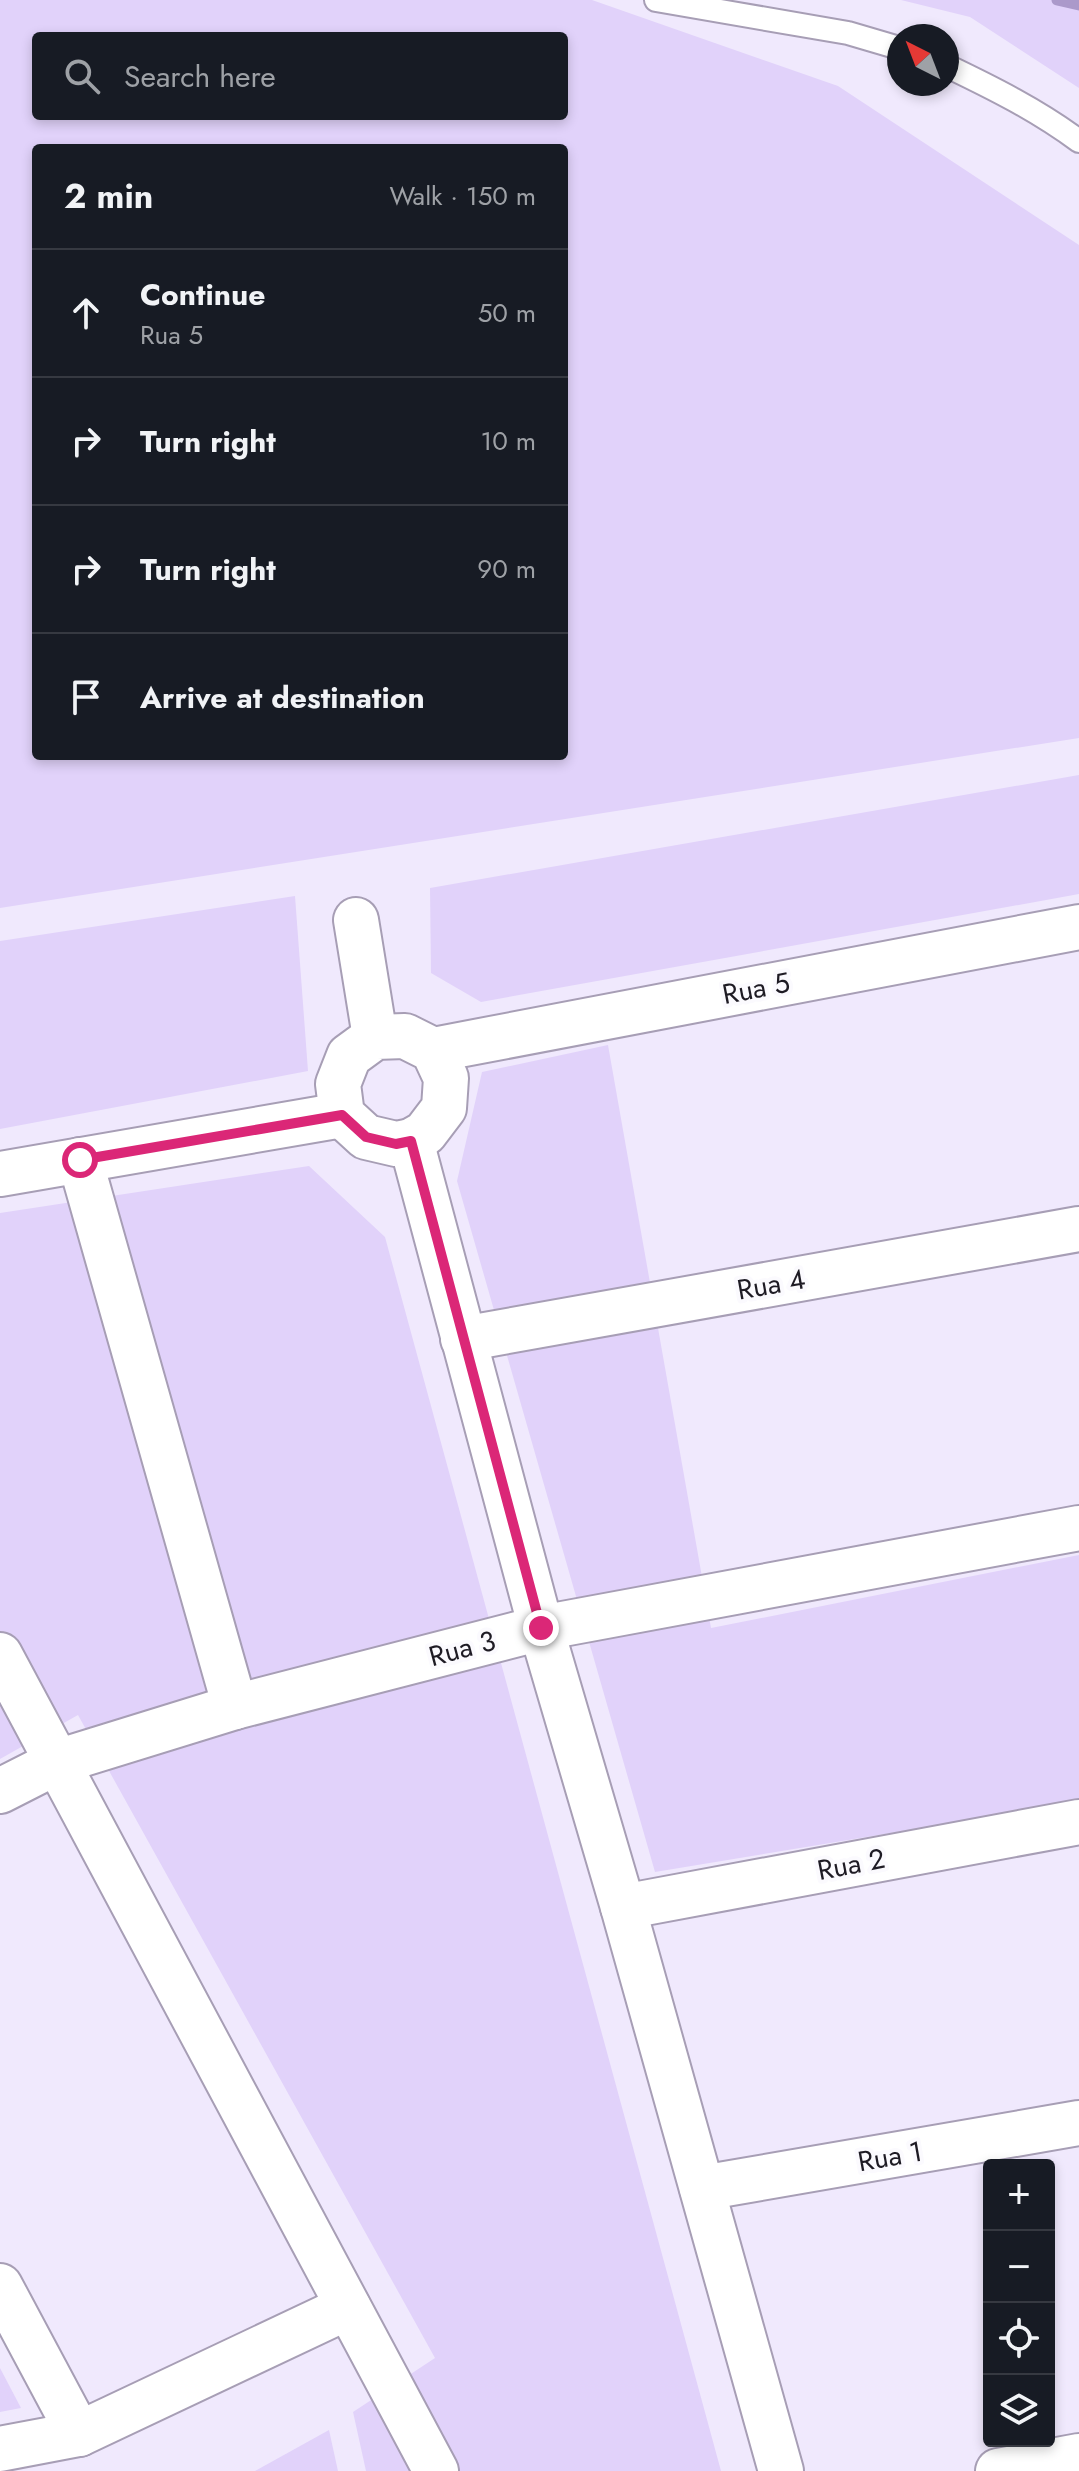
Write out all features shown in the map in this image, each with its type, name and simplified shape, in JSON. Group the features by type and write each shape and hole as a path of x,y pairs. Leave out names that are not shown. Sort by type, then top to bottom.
{"street":[{"path":"356,920 375,1037"},
{"name":"Rua 5","path":"433,1050 1079,927"},
{"path":"405,1036 433,1050 446,1078 444,1108 425,1133 411,1141 396,1144 366,1137 342,1115 338,1084 349,1056 375,1037 405,1036"},
{"path":"0,1174 342,1115"},
{"path":"411,1141 541,1628 623,1907 781,2471"},
{"path":"80,1160 235,1707"},
{"name":"Rua 4","path":"463,1339 1079,1229"},
{"name":"Rua 3","path":"0,1791 57,1762 235,1707 541,1628 1079,1528"},
{"path":"0,1655 436,2471"},
{"name":"Rua 2","path":"623,1907 1079,1822"},
{"name":"Rua 1","path":"702,2188 1079,2123"},
{"path":"0,2286 79,2434"},
{"path":"0,2449 79,2434 348,2307"},
{"path":"998,2471 1079,2456"}],"lane":[{"path":"656,0 848,33 887,44"},
{"path":"959,72 1012,97 1079,141"}],"shaded area":[{"path":"0,0 592,0 838,86 1079,245 1079,738 0,908"},
{"path":"901,0 1079,0 1079,88 970,17"},
{"path":"1079,775 1079,894 481,1002 431,973 430,888"},
{"path":"295,896 308,1071 0,1129 0,941"},
{"path":"608,1045 711,1628 1079,1555 1079,1802 655,1872 457,1181 482,1072"},
{"path":"309,1166 385,1237 721,2471 366,2471 353,2412 435,2358 78,1715 0,1759 0,1213"},
{"path":"0,2368 21,2408 0,2412"},
{"path":"329,2430 338,2471 255,2471"}],"waterway":[{"path":"1057,0 1079,5"}],"route":[{"path":"80,1160 342,1115 366,1137 396,1144 411,1141 541,1628"}]}
